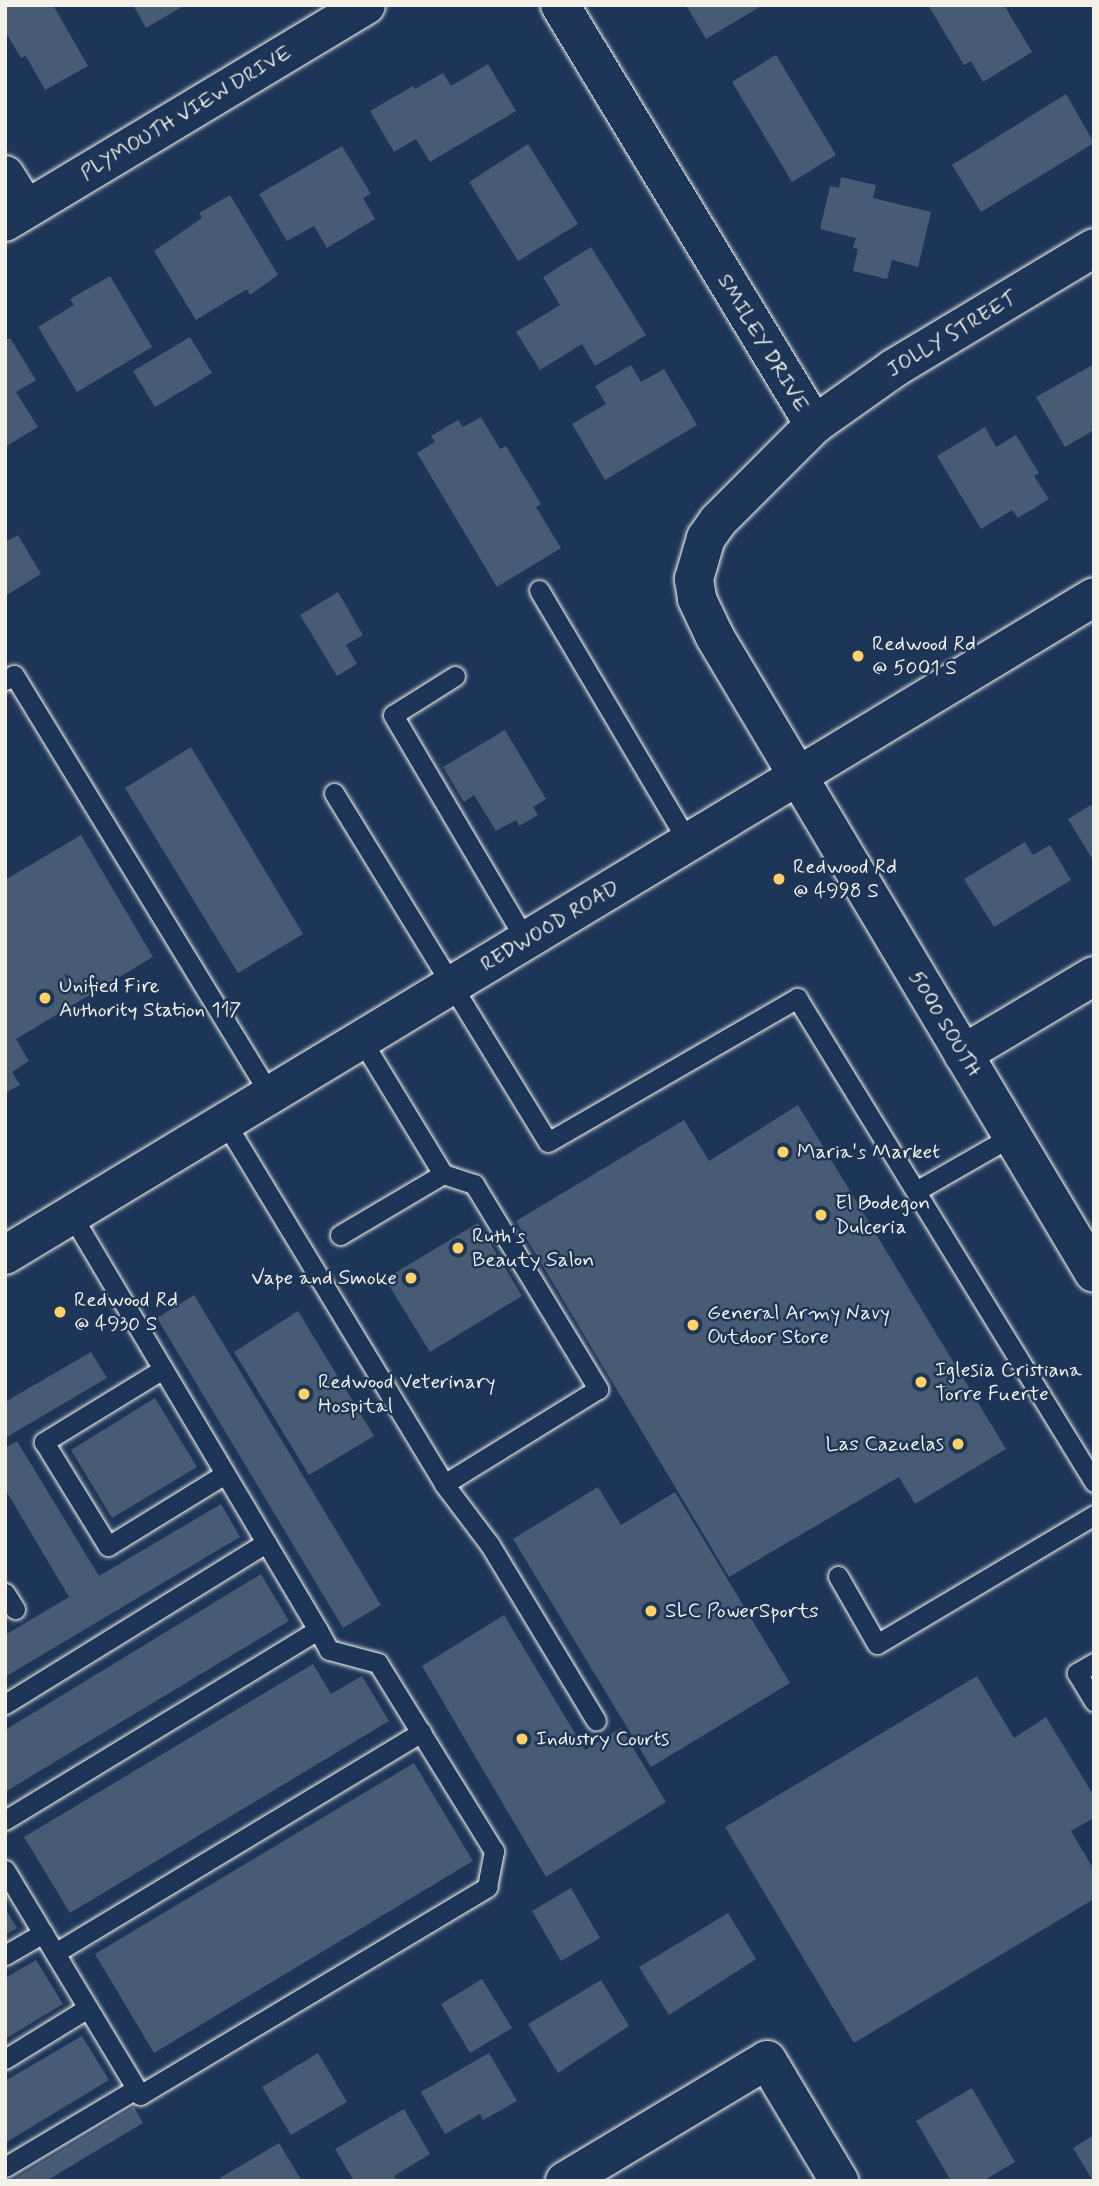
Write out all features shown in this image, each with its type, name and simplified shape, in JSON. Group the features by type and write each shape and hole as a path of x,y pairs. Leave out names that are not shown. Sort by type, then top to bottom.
{"street":[{"name":"PLYMOUTH VIEW DRIVE","path":"16,215 366,5"},
{"name":"SMILEY DRIVE","path":"559,5 814,425 718,521 706,538 694,579 704,618 797,776"},
{"path":"5,175 16,215"},
{"name":"JOLLY STREET","path":"814,425 893,369 1094,248"},
{"name":"REDWOOD ROAD","path":"5,1255 1094,597"},
{"name":"5000 SOUTH","path":"797,776 1094,1273"},
{"path":"963,1054 1094,976"},
{"path":"565,2181 767,2060 839,2181"}],"lane":[{"path":"539,590 688,842"},
{"path":"5,680 14,675 270,1095"},
{"path":"455,676 393,715 526,941"},
{"path":"334,793 548,1142 797,998 1094,1482"},
{"path":"361,1039 443,1174 474,1184 598,1390 444,1484"},
{"path":"225,1122 444,1484 490,1545 596,1721"},
{"path":"916,1191 1012,1136"},
{"path":"340,1236 443,1174"},
{"path":"6,1871 140,2095 487,1887 494,1852 378,1663 329,1650 71,1214"},
{"path":"163,1369 44,1442 108,1546 225,1474"},
{"path":"838,1576 877,1644 1094,1515"},
{"path":"5,1704 267,1543"},
{"path":"5,1820 318,1630"},
{"path":"1094,1663 1077,1673 1094,1701"},
{"path":"55,1953 421,1731"},
{"path":"5,1955 43,1933"},
{"path":"5,2059 88,2008"},
{"path":"5,2167 136,2089"}],"building":[{"path":"5,5 53,5 88,66 45,90 26,56 21,58 5,31"},
{"path":"133,5 185,5 146,28"},
{"path":"686,5 763,5 706,39"},
{"path":"928,5 1004,5 1032,52 983,82 971,61 964,65"},
{"path":"776,55 836,155 792,182 732,82"},
{"path":"488,64 516,111 430,162 416,139 394,152 370,111 413,86 415,89 443,73 451,86"},
{"path":"1066,94 1094,143 981,212 952,165"},
{"path":"528,144 578,224 518,261 469,182"},
{"path":"342,146 371,194 363,198 375,219 327,248 314,226 287,241 259,194"},
{"path":"841,177 876,185 873,198 931,212 918,267 892,260 887,279 853,271 858,249 853,248 856,238 820,229 830,186 839,188"},
{"path":"230,195 278,275 250,295 247,289 196,320 154,251 202,218 199,213"},
{"path":"591,247 646,335 595,366 582,344 540,370 516,332 560,305 543,277"},
{"path":"110,276 152,347 77,392 38,327 74,305 70,299"},
{"path":"190,337 212,373 155,407 133,371"},
{"path":"10,338 36,380 16,392 38,427 5,447 5,340"},
{"path":"1094,364 1094,430 1065,447 1036,397"},
{"path":"631,365 641,382 664,369 697,425 605,480 572,424 606,404 595,386"},
{"path":"481,417 500,449 506,446 541,504 536,507 561,548 497,587 417,453 435,442 431,436 458,420 463,427"},
{"path":"985,427 996,447 1016,435 1039,473 1034,476 1049,499 1018,518 1012,510 981,529 937,456"},
{"path":"18,535 41,574 5,596 5,542"},
{"path":"338,592 363,635 346,645 357,664 337,676 300,615"},
{"path":"505,730 546,799 533,807 538,815 519,826 516,820 496,831 474,795 464,802 443,767"},
{"path":"191,747 303,934 238,973 125,788"},
{"path":"1094,803 1094,862 1068,819"},
{"name":"Unified Fire Authority Station 117","path":"81,835 153,957 16,1039 29,1061 12,1072 20,1085 5,1093 5,880"},
{"path":"1025,842 1033,855 1050,845 1071,880 994,927 964,879"},
{"name":"General Army Navy Outdoor Store","path":"798,1105 1006,1449 915,1504 899,1477 729,1577 516,1221 684,1120 709,1161"},
{"path":"478,1223 522,1296 430,1352 385,1279"},
{"path":"194,1295 381,1605 343,1628 157,1318"},
{"name":"Redwood Veterinary Hospital","path":"298,1311 374,1436 309,1475 234,1352"},
{"path":"91,1352 107,1378 5,1438 5,1402"},
{"path":"155,1398 197,1467 112,1518 71,1450"},
{"path":"17,1441 99,1576 221,1504 240,1537 5,1677 5,1635 69,1597 5,1489 5,1448"},
{"name":"SLC PowerSports","path":"598,1487 621,1525 675,1492 790,1683 651,1767 513,1539"},
{"path":"261,1574 289,1621 5,1792 5,1730"},
{"name":"Industry Courts","path":"504,1615 585,1750 621,1728 666,1802 546,1877 422,1666"},
{"path":"313,1664 331,1694 362,1676 389,1721 70,1913 24,1837"},
{"path":"977,1676 1014,1738 1046,1717 1094,1796 1094,1818 1071,1831 1094,1870 1094,1899 854,2043 725,1827"},
{"path":"414,1763 473,1861 154,2053 95,1954"},
{"path":"571,1888 600,1938 561,1961 532,1911"},
{"path":"5,1908 17,1928 5,1935"},
{"path":"728,1913 756,1959 669,2015 639,1967"},
{"path":"36,1960 63,2004 5,2039 5,1978"},
{"path":"482,1979 512,2028 470,2053 441,2004"},
{"path":"601,1980 629,2026 558,2073 528,2024"},
{"path":"82,2036 109,2080 5,2143 5,2081"},
{"path":"318,2053 347,2102 291,2135 262,2087"},
{"path":"489,2053 517,2101 483,2120 480,2114 445,2134 421,2092"},
{"path":"972,2088 1015,2162 983,2181 951,2181 916,2121"},
{"path":"134,2107 143,2123 46,2181 11,2181"},
{"path":"404,2109 430,2154 394,2176 397,2181 354,2181 335,2149"},
{"path":"1094,2135 1094,2181 1093,2181 1073,2148"},
{"path":"279,2143 302,2181 222,2181 220,2178"}],"place":[{"name":"Redwood Rd @ 5001 S","path":"858,656"},
{"name":"Redwood Rd @ 4998 S","path":"779,879"},
{"name":"Unified Fire Authority Station 117","path":"45,998"},
{"name":"Maria's Market","path":"783,1152"},
{"name":"El Bodegon Dulceria","path":"821,1215"},
{"name":"Ruth's Beauty Salon","path":"458,1248"},
{"name":"Vape and Smoke","path":"411,1278"},
{"name":"Redwood Rd @ 4930 S","path":"60,1312"},
{"name":"General Army Navy Outdoor Store","path":"693,1325"},
{"name":"Iglesia Cristiana Torre Fuerte","path":"921,1382"},
{"name":"Redwood Veterinary Hospital","path":"304,1394"},
{"name":"Las Cazuelas","path":"958,1444"},
{"name":"SLC PowerSports","path":"651,1611"},
{"name":"Industry Courts","path":"522,1739"}]}
